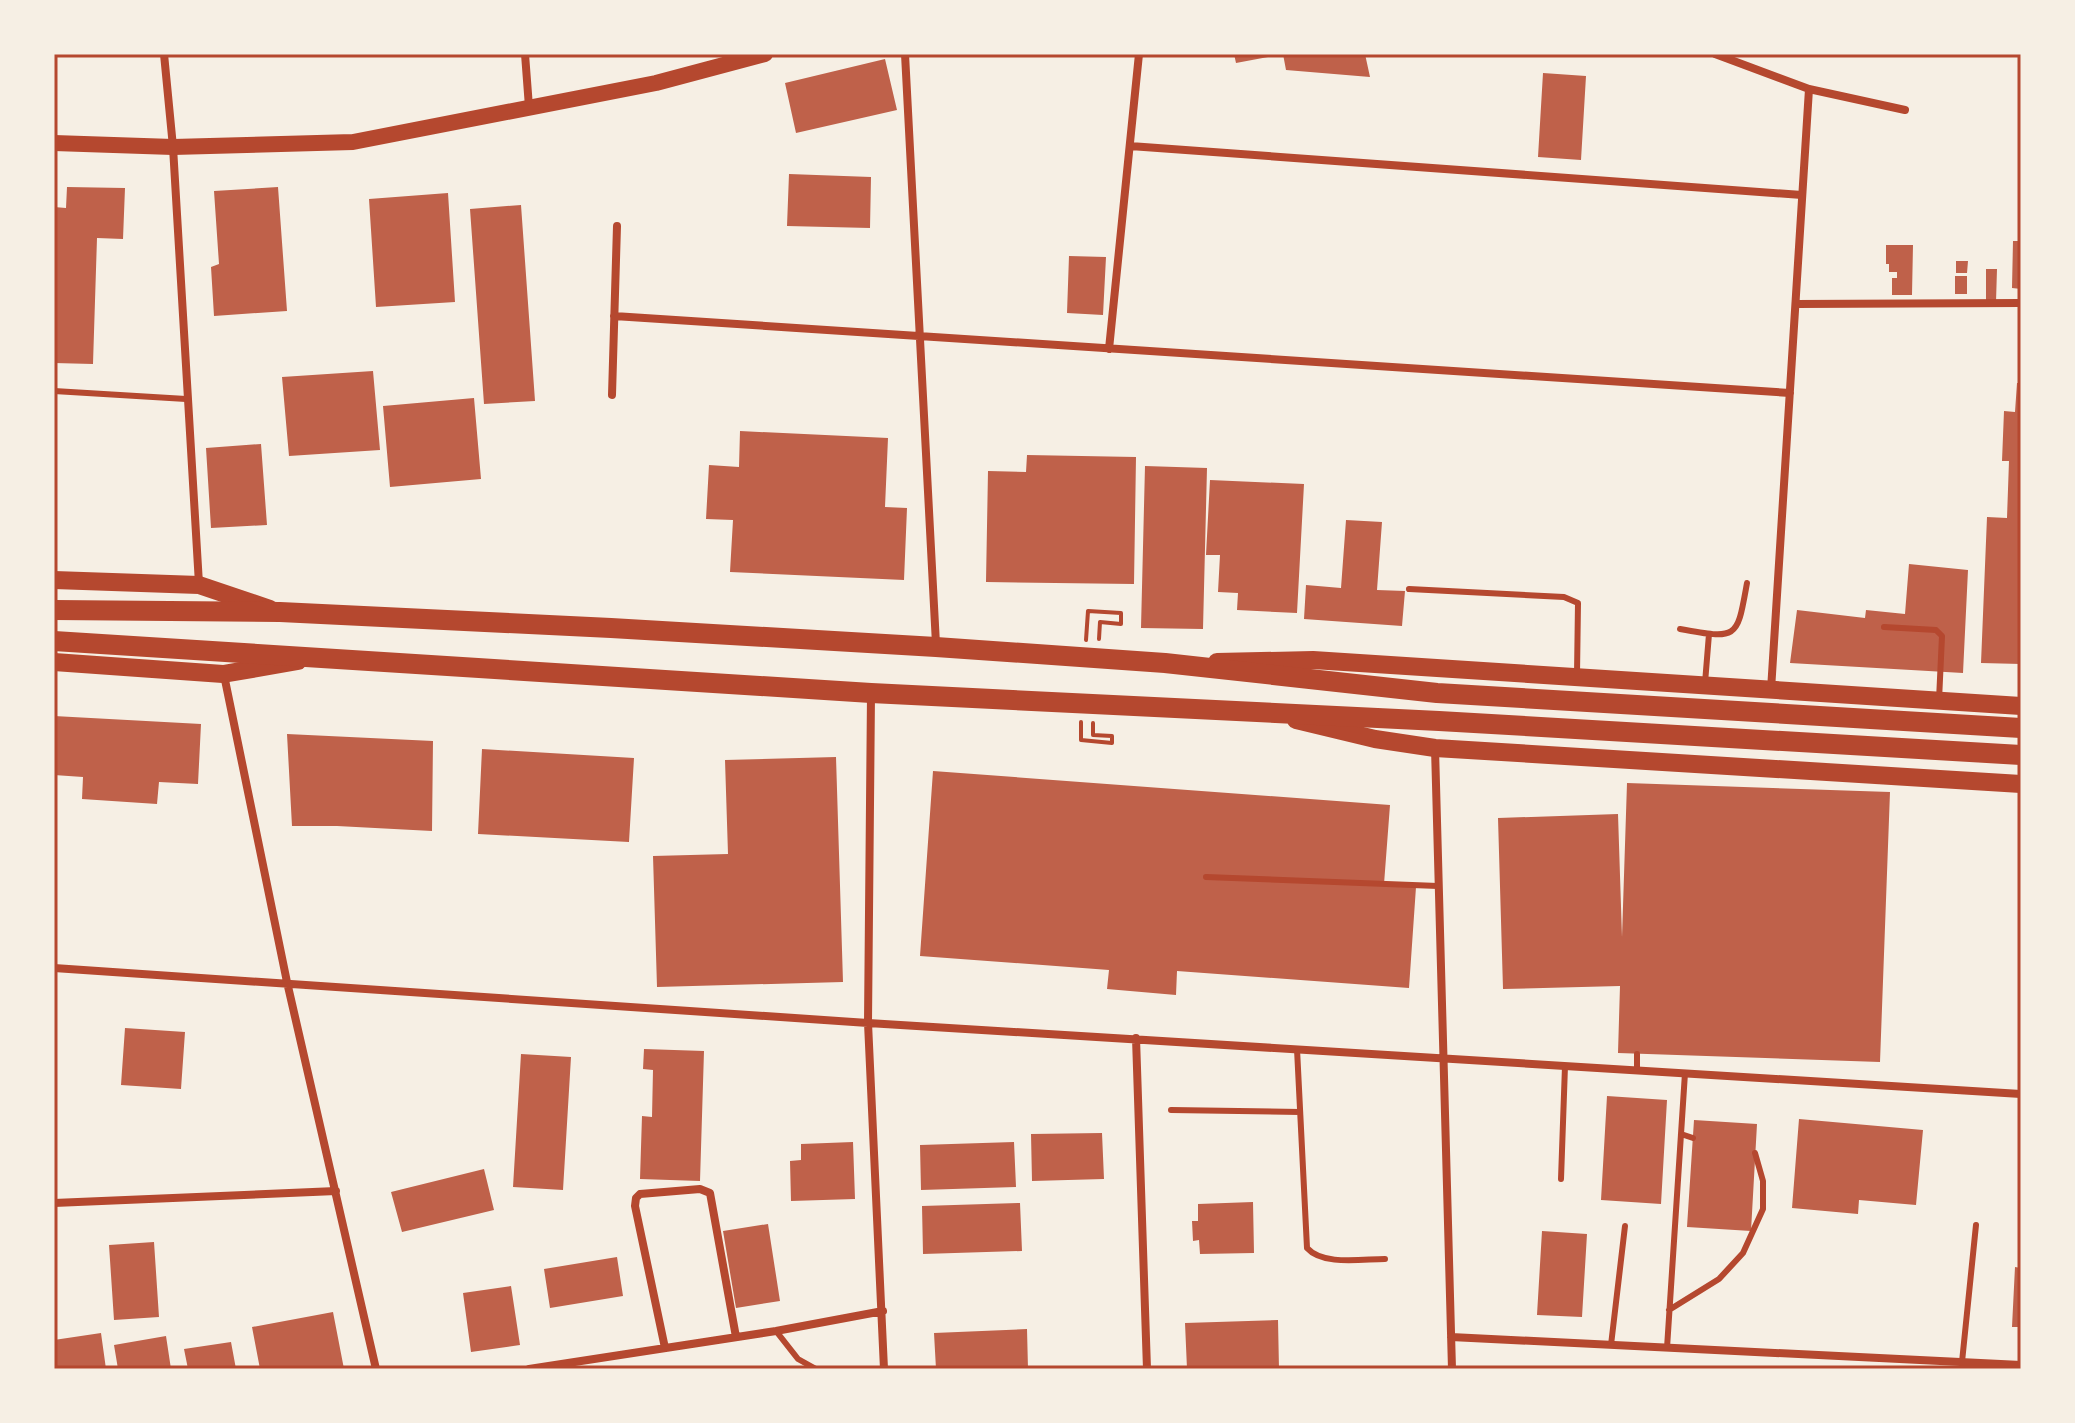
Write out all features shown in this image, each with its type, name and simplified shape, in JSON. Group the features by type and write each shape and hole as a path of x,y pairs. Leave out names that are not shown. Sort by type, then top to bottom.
{"highway":[{"path":"55,610 280,612 936,647 1165,663 1437,693 2021,728"},
{"path":"54,641 871,693 1439,721 2021,755"}],"main road":[{"path":"54,143 173,147 353,142 656,83 708,62 765,54"},
{"path":"54,580 199,585 280,612"},
{"path":"54,662 223,674 313,658"},
{"path":"1165,663 1313,660 1939,701 2016,709"},
{"path":"1270,714 1375,739 1435,748 2016,780"}],"street":[{"path":"164,54 173,147 199,585"},
{"path":"525,54 529,108"},
{"path":"905,54 936,647"},
{"path":"1109,349 1139,54"},
{"path":"1715,54 1809,89 1905,110"},
{"path":"1771,691 1809,89"},
{"path":"1130,146 1802,195"},
{"path":"612,395 617,226"},
{"path":"1796,304 2021,303"},
{"path":"614,316 1790,393"},
{"path":"223,674 287,982 376,1369"},
{"path":"871,693 868,1023 884,1369"},
{"path":"1435,748 1452,1369"},
{"path":"54,968 868,1023 2021,1094"},
{"path":"1136,1038 1147,1369"},
{"path":"665,1348 635,1206 640,1194 700,1189 710,1193 736,1337"},
{"path":"54,1203 336,1191"},
{"path":"529,1369 776,1331 883,1311"},
{"path":"1451,1337 2021,1365"}],"lane":[{"path":"54,391 186,399"},
{"path":"1680,629 1709,634 1732,632 1739,626 1747,583"},
{"path":"1409,589 1564,597 1578,603 1577,678"},
{"path":"1884,627 1936,630 1942,636 1939,701"},
{"path":"1704,687 1709,634"},
{"path":"1206,877 1438,886"},
{"path":"1297,1049 1307,1248 1313,1255 1323,1258 1385,1259"},
{"path":"1637,1054 1637,1070"},
{"path":"1561,1179 1565,1066"},
{"path":"1667,1348 1685,1073"},
{"path":"1171,1110 1300,1112"},
{"path":"1681,1134 1693,1138"},
{"path":"1669,1310 1719,1279 1743,1253 1763,1209 1763,1181 1755,1153"},
{"path":"1962,1362 1976,1225"},
{"path":"1611,1345 1625,1226"},
{"path":"776,1331 798,1359 816,1369"}],"path":[{"path":"1084,657 1088,611 1121,613 1121,624 1100,622"},
{"path":"1081,740 1112,743 1112,736 1093,735"}],"building":[{"path":"1234,54 1274,54 1274,56 1236,63"},
{"path":"1283,54 1365,54 1370,77 1286,70"},
{"path":"885,59 897,110 796,133 785,83"},
{"path":"1543,73 1586,76 1581,160 1538,157"},
{"path":"789,174 871,177 870,228 787,226"},
{"path":"67,187 125,188 123,239 97,238 93,364 54,363 54,207 66,208"},
{"path":"278,187 287,311 214,316 211,267 219,264 214,191"},
{"path":"448,193 455,302 376,307 369,199"},
{"path":"521,205 535,401 484,404 470,209"},
{"path":"2013,241 2021,241 2021,289 2012,288"},
{"path":"1886,245 1913,245 1912,295 1892,295 1892,278 1897,278 1897,272 1889,272"},
{"path":"1069,256 1106,257 1103,315 1067,313"},
{"path":"1956,261 1968,261 1967,273 1956,273"},
{"path":"1986,269 1997,269 1996,302 1986,302"},
{"path":"1955,276 1967,276 1967,294 1955,294"},
{"path":"373,371 380,450 289,456 282,377"},
{"path":"2017,383 2021,383 2021,664 1981,663 1987,517 2007,518 2009,461 2002,461 2004,411 2015,412"},
{"path":"474,398 481,479 390,487 383,406"},
{"path":"740,431 888,438 885,507 907,508 904,580 730,572 733,520 706,519 709,465 739,467"},
{"path":"261,444 267,525 211,528 206,448"},
{"path":"1027,455 1136,457 1134,584 986,582 988,471 1026,472"},
{"path":"1145,466 1207,468 1203,629 1141,628"},
{"path":"1210,480 1304,484 1297,613 1237,610 1238,593 1218,592 1220,555 1206,555"},
{"path":"1346,520 1382,522 1377,590 1405,591 1402,626 1304,619 1306,585 1341,588"},
{"path":"1909,564 1968,570 1963,673 1790,663 1797,610 1865,618 1866,610 1905,614"},
{"path":"54,716 201,724 198,784 159,782 157,804 82,799 83,777 54,775"},
{"path":"287,734 433,741 432,831 292,826"},
{"path":"482,749 634,758 629,842 478,834"},
{"path":"836,757 843,982 657,987 653,856 728,854 725,760"},
{"path":"933,771 1390,805 1384,884 1416,887 1409,988 1177,971 1176,995 1107,989 1109,970 920,956"},
{"path":"1627,783 1890,792 1880,1062 1618,1053 1620,986 1503,989 1498,818 1618,814 1622,937"},
{"path":"125,1028 185,1032 181,1089 121,1085"},
{"path":"644,1049 704,1051 700,1181 640,1179 642,1116 652,1117 653,1070 643,1069"},
{"path":"521,1054 571,1057 563,1190 513,1187"},
{"path":"1607,1096 1667,1100 1661,1204 1601,1200"},
{"path":"1799,1119 1923,1130 1916,1205 1859,1200 1858,1214 1792,1208"},
{"path":"1694,1120 1757,1124 1751,1231 1687,1227"},
{"path":"1102,1133 1104,1179 1032,1181 1031,1134"},
{"path":"853,1142 855,1199 791,1201 790,1161 801,1160 801,1144"},
{"path":"1014,1142 1016,1187 921,1190 920,1145"},
{"path":"484,1169 494,1210 402,1232 391,1192"},
{"path":"1253,1202 1254,1253 1200,1254 1199,1240 1193,1241 1192,1221 1198,1221 1198,1204"},
{"path":"1020,1203 1022,1251 923,1254 922,1206"},
{"path":"768,1224 780,1301 736,1308 723,1231"},
{"path":"1542,1231 1587,1234 1582,1317 1537,1315"},
{"path":"154,1242 159,1317 114,1320 109,1245"},
{"path":"617,1257 623,1296 550,1308 544,1269"},
{"path":"2015,1267 2021,1268 2021,1327 2012,1327"},
{"path":"511,1286 520,1345 471,1352 463,1293"},
{"path":"333,1312 344,1369 260,1369 252,1327"},
{"path":"1278,1320 1279,1369 1187,1369 1185,1323"},
{"path":"1027,1329 1028,1369 936,1369 934,1333"},
{"path":"101,1333 106,1369 54,1369 54,1340"},
{"path":"166,1336 171,1369 118,1369 114,1345"},
{"path":"231,1342 236,1369 188,1369 184,1349"}]}
